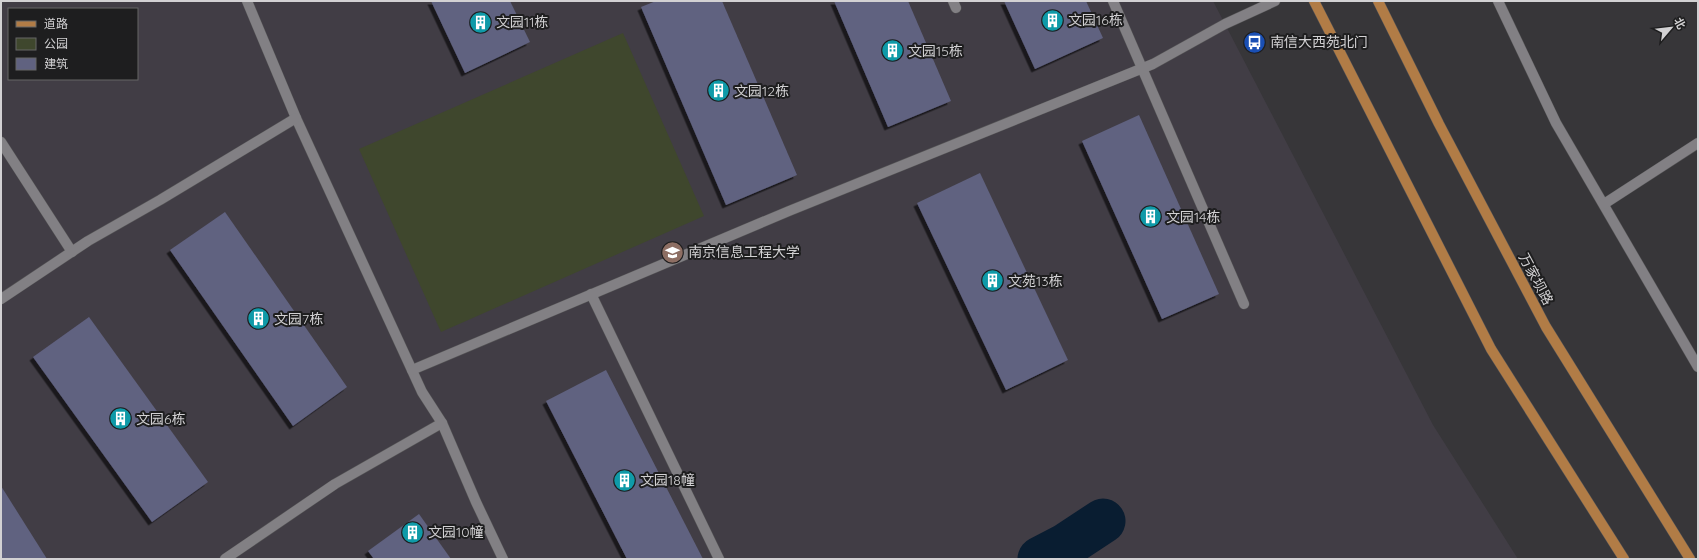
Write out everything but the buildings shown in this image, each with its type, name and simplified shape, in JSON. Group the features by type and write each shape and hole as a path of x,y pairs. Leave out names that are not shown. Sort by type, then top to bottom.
{"main road":[{"path":"1314,1 1491,349 1624,559"},
{"name":"万家坝路","path":"1378,1 1439,124 1546,327 1690,559"}],"street":[{"path":"247,1 296,118 422,392 442,423 476,502 503,559"},
{"path":"1113,1 1244,304"},
{"path":"412,370 797,208 1143,68 1226,24 1275,1"},
{"path":"1498,1 1556,123 1698,367"},
{"path":"1,299 72,252 296,118"},
{"path":"1,142 72,252"},
{"path":"1604,204 1698,143"},
{"path":"592,294 718,559"},
{"path":"225,559 335,484 442,423"}],"shaded area":[{"name":"南京信息工程大学","path":"1,1 1213,1 1433,425 1518,559 1,559"}],"green space":[{"path":"623,33 704,216 441,332 359,149"}],"waterway":[{"path":"1040,559 1065,546 1103,521"}],"place":[{"name":"文园16栋","path":"1053,20"},
{"name":"文园11栋","path":"480,22"},
{"name":"南信大西苑北门","path":"1255,42"},
{"name":"文园15栋","path":"893,51"},
{"name":"文园12栋","path":"719,91"},
{"name":"文园14栋","path":"1151,217"},
{"name":"南京信息工程大学","path":"672,252"},
{"name":"文苑13栋","path":"993,281"},
{"name":"文园7栋","path":"259,319"},
{"name":"文园6栋","path":"120,419"},
{"name":"文园18幢","path":"624,480"},
{"name":"文园10幢","path":"413,532"}]}
